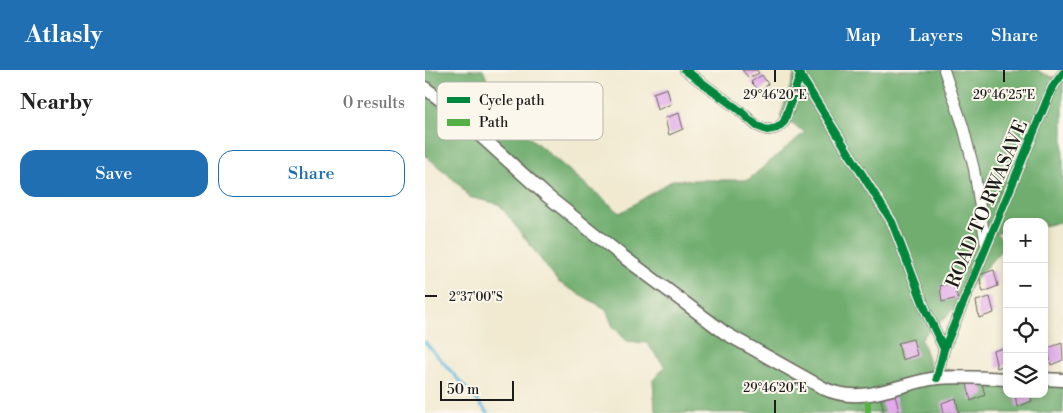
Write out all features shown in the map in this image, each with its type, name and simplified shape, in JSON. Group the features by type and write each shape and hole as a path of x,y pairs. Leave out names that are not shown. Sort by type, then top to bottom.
{"main road":[{"path":"425,88 437,97"},
{"path":"485,140 546,195 621,255 725,332 835,393 868,395 937,378 1003,379"},
{"path":"1048,379 1063,380"}],"street":[{"name":"ROAD TO RWASAVE","path":"685,70 739,110 757,126 767,130 777,128 783,122 799,72"},
{"path":"944,70 963,126 973,168 986,247"},
{"name":"ROAD TO RWASAVE","path":"799,72 891,222 926,311 944,349"},
{"name":"ROAD TO RWASAVE","path":"937,378 944,349 986,247 1052,88 1063,73"}],"green space":[{"path":"425,70 483,70 488,82 437,82 437,140 533,140 620,213 673,180 748,180 805,132 780,117 796,70 1038,70 1063,81 1063,221 1048,225 1048,218 1003,218 1003,232 996,233 1003,240 1003,248 979,275 946,318 934,325 921,339 931,368 1003,376 1003,398 1048,398 1048,376 1063,375 1063,413 658,413 655,409 653,380 665,367 647,343 627,341 613,327 606,309 558,282 499,204 468,197 461,186 425,155"}],"building":[{"path":"742,70 757,70 759,73 749,78"},
{"path":"762,75 768,84 761,92 751,82"},
{"path":"667,88 671,104 657,110 653,93"},
{"path":"679,113 683,129 669,135 665,118"},
{"path":"994,270 998,286 983,292 979,275"},
{"path":"952,283 958,298 942,302 940,286"},
{"path":"990,297 994,313 979,318 976,301"},
{"path":"913,339 917,355 902,360 898,343"},
{"path":"1062,343 1063,360 1051,365 1048,348"},
{"path":"1003,348 1003,366 997,368 993,351"},
{"path":"981,380 985,395 971,401 967,384"},
{"path":"895,395 899,411 884,413 881,399"},
{"path":"956,398 959,413 944,413 942,403"},
{"path":"1016,398 1031,398 1032,401 1017,407"}],"waterway":[{"path":"425,342 488,413"}],"marked path":[{"path":"868,395 868,413"}],"cycle path":[{"path":"685,70 739,110 757,126 767,130 777,128 784,122 800,75"},
{"path":"797,70 892,222 926,311 944,349 937,378"},
{"path":"944,349 1052,88 1063,73"}]}
